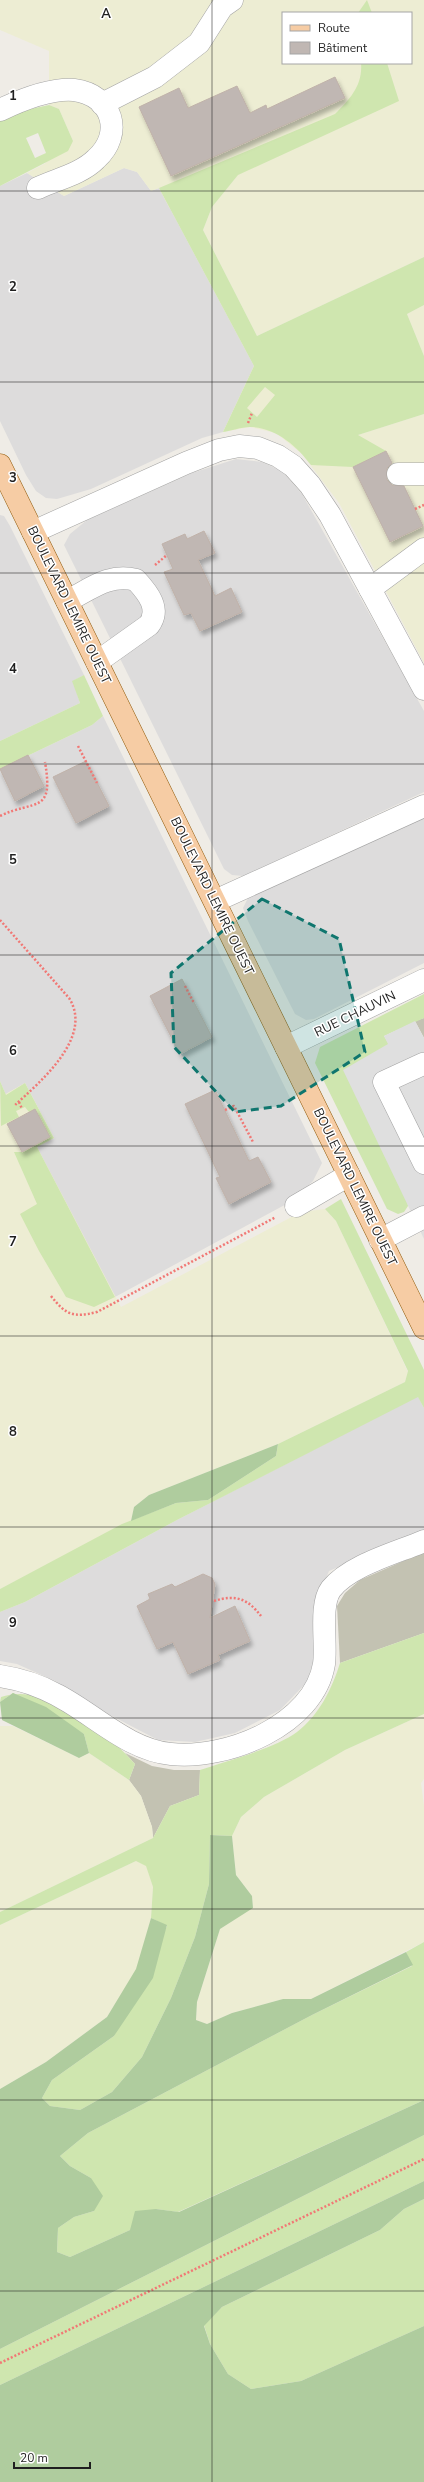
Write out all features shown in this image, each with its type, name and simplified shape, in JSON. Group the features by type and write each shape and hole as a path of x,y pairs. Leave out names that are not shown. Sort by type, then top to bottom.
{"main road":[{"name":"BOULEVARD LEMIRE OUEST","path":"0,465 6,493 33,532 424,1328"}],"street":[{"path":"102,104 155,77 199,43 222,7 232,0"},
{"path":"2,104 52,93 74,90 87,94 109,110 112,122 111,136 106,147 96,159 83,169 38,188"},
{"path":"33,532 199,458 239,446 258,448 278,456 293,466 310,485 330,515 424,689"},
{"path":"398,474 424,474"},
{"path":"370,589 424,549"},
{"path":"67,601 111,578 124,577 136,580 155,607 154,618 149,625 97,662"},
{"path":"215,901 424,806"},
{"name":"RUE CHAUVIN","path":"286,1047 424,980"},
{"path":"424,1065 423,1064 384,1082 424,1163"},
{"path":"296,1206 349,1175"},
{"path":"380,1240 424,1217"},
{"path":"0,1676 18,1679 41,1687 145,1748 170,1754 194,1755 259,1738 307,1704 319,1683 324,1664 325,1610 330,1591 343,1578 356,1570 424,1541"}],"path":[{"path":"415,509 424,505"},
{"path":"78,746 97,783"},
{"path":"0,816 37,805 43,800 48,789 45,762"},
{"path":"0,920 69,998 75,1011 72,1034 67,1048 51,1071 14,1105"},
{"path":"185,986 194,1003"},
{"path":"19,1101 22,1108"},
{"path":"225,1110 234,1106 253,1142"},
{"path":"51,1296 62,1309 74,1315 97,1312 296,1206"},
{"path":"214,1601 227,1596 241,1597 253,1606 262,1616"},
{"path":"0,2363 424,2159"}],"highlighted area":[{"path":"262,899 339,939 365,1052 281,1106 235,1112 174,1047 171,973"}],"shaded area":[{"path":"124,168 137,172 151,191 159,188 254,366 223,432 202,438 91,489 57,499 46,498 36,491 26,475 0,421 0,186 27,173 64,196"},
{"path":"236,459 262,462 282,471 302,494 424,711 424,792 244,876 232,875 224,869 64,545 70,534 87,520 192,473"},
{"path":"0,515 4,516 10,526 84,675 73,681 80,703 0,741"},
{"path":"103,716 322,1163 313,1181 292,1201 115,1297 36,1147 54,1138 25,1083 6,1095 0,1081 0,769 92,725"},
{"path":"424,818 424,963 314,1019 306,1020 295,1014 248,921 243,908 248,898"},
{"path":"424,1018 424,1038 415,1021"},
{"path":"415,1021 424,1038 424,1239 343,1070 388,1044 384,1036"},
{"path":"418,1396 424,1408 424,1530 329,1571 322,1587 315,1656 307,1682 280,1710 235,1733 195,1742 158,1740 110,1715 55,1681 17,1664 0,1661 0,1612 25,1602 177,1520"},
{"path":"424,1552 424,1633 340,1663 337,1606 345,1593 360,1580"},
{"path":"125,1753 152,1766 174,1770 200,1770 199,1795 170,1806 153,1838 152,1827 141,1796 129,1780 135,1764"}],"green space":[{"path":"0,0 424,0 424,257 257,336 203,230 212,207 237,176 170,209 159,188 151,191 137,172 124,168 64,196 27,173 44,164 73,141 59,109 49,105 49,51 0,30"},
{"path":"367,0 372,12 359,12"},
{"path":"361,64 387,64 399,101 238,175 212,207 203,230 257,336 424,257 424,305 407,314 424,356 424,414 358,435 386,451 353,467 311,465 299,451 285,439 268,430 250,427 223,432 254,366 159,188 335,114 346,103 358,85","holes":["265,387 275,395 257,417 247,408"]},
{"path":"49,105 59,109 73,141 68,151 0,186 0,121 26,110","holes":["38,133 46,153 35,158 26,138"]},
{"path":"424,305 424,356 407,314"},
{"path":"254,366 358,435 424,414 424,663 339,503 302,454 276,433 250,427 223,432"},
{"path":"84,675 103,716 92,725 0,769 0,741 80,703 72,681"},
{"path":"424,994 424,1018 384,1036 389,1044 408,1206 404,1212 398,1214 387,1209 315,1063 320,1047"},
{"path":"0,1081 6,1095 25,1083 54,1138 37,1147 115,1297 94,1307 66,1297 39,1251 20,1214 37,1204 14,1152 22,1152 49,1137 35,1109 29,1112 25,1107 16,1111 19,1117 1,1126"},
{"path":"25,1083 54,1138 37,1147 121,1307 301,1212 325,1209 336,1221 408,1372 405,1382 278,1444 149,1495 134,1507 131,1521 0,1589 0,1097"},
{"path":"341,1199 424,1370 424,1408 418,1397 177,1520 25,1602 0,1612 0,1589 122,1524 176,1503 208,1500 276,1456 278,1444 405,1382 408,1371 336,1221 325,1209"},
{"path":"278,1444 276,1456 208,1500 176,1503 131,1521 134,1507 149,1495"},
{"path":"424,1633 424,1714 345,1750 264,1797 241,1817 232,1836 210,1835 209,1884 195,1937 171,1998 142,2057 112,2092 80,2110 50,2106 42,2098 52,2080 114,2036 167,1926 151,1918 153,1887 146,1866 136,1861 0,1925 0,1912 153,1838 170,1806 199,1795 200,1770 264,1749 288,1738 305,1725 324,1701 340,1663"},
{"path":"13,1693 46,1707 84,1734 89,1753 79,1758 2,1720 0,1702"},
{"path":"16,1694 37,1696 56,1702 92,1724 108,1737 135,1764 129,1780 89,1753 84,1734"},
{"path":"9,1696 0,1702 1,1697"},
{"path":"424,1714 424,1779 421,1783 424,1806 424,1942 311,1999 283,1999 232,2013 207,2024 196,2020 197,2002 220,1929 253,1907 252,1896 236,1875 232,1836 241,1817 264,1797 345,1750"},
{"path":"0,1726 13,1726 79,1758 89,1753 129,1780 141,1796 152,1827 153,1838 0,1912"},
{"path":"210,1835 232,1836 236,1875 252,1896 253,1908 220,1929 197,2002 196,2020 207,2024 232,2013 283,1999 311,1999 406,1952 413,1965 312,2015 88,2133 60,2156 70,2166 91,2178 103,2196 94,2211 74,2217 58,2228 57,2252 70,2257 130,2230 135,2211 156,2209 179,2212 424,2100 424,2135 0,2349 0,2089 46,2062 107,2017 136,1969 151,1918 167,1925 153,1978 114,2036 52,2080 42,2098 50,2106 80,2110 112,2092 142,2057 171,1998 195,1937 209,1884"},
{"path":"136,1861 146,1865 153,1887 151,1918 137,1969 107,2017 46,2062 0,2089 0,1925"},
{"path":"424,1942 424,2100 178,2212 156,2209 130,2230 70,2257 57,2252 58,2228 74,2217 94,2211 91,2178 70,2166 60,2156 88,2133 312,2015 412,1966 406,1952"},
{"path":"424,2135 424,2181 0,2385 0,2349"},
{"path":"424,2181 424,2199 404,2209 380,2230 222,2307 204,2326 210,2344 228,2374 251,2389 301,2381 424,2326 424,2482 0,2482 0,2385"},
{"path":"424,2199 424,2326 301,2381 251,2389 228,2374 210,2344 204,2325 222,2307 380,2230 404,2209"}],"building":[{"path":"335,77 345,98 171,176 139,107 179,88 188,108 237,86 250,113 266,105 267,109"},
{"path":"386,451 392,463 387,468 387,480 392,485 404,486 423,526 390,542 353,467"},
{"path":"204,531 215,553 198,560 215,596 231,588 242,612 200,631 191,613 184,615 164,572 173,569 162,544 185,534 187,539"},
{"path":"28,755 44,786 15,801 0,769"},
{"path":"86,761 109,806 76,823 53,777"},
{"path":"182,979 212,1037 180,1054 150,996"},
{"path":"215,1090 249,1161 258,1157 271,1182 229,1204 216,1178 220,1177 185,1104"},
{"path":"35,1109 50,1137 22,1152 7,1124"},
{"path":"203,1574 212,1578 215,1584 210,1618 235,1606 250,1641 218,1655 220,1660 188,1674 173,1642 157,1649 137,1606 150,1599 148,1594 172,1584 175,1587"}]}
